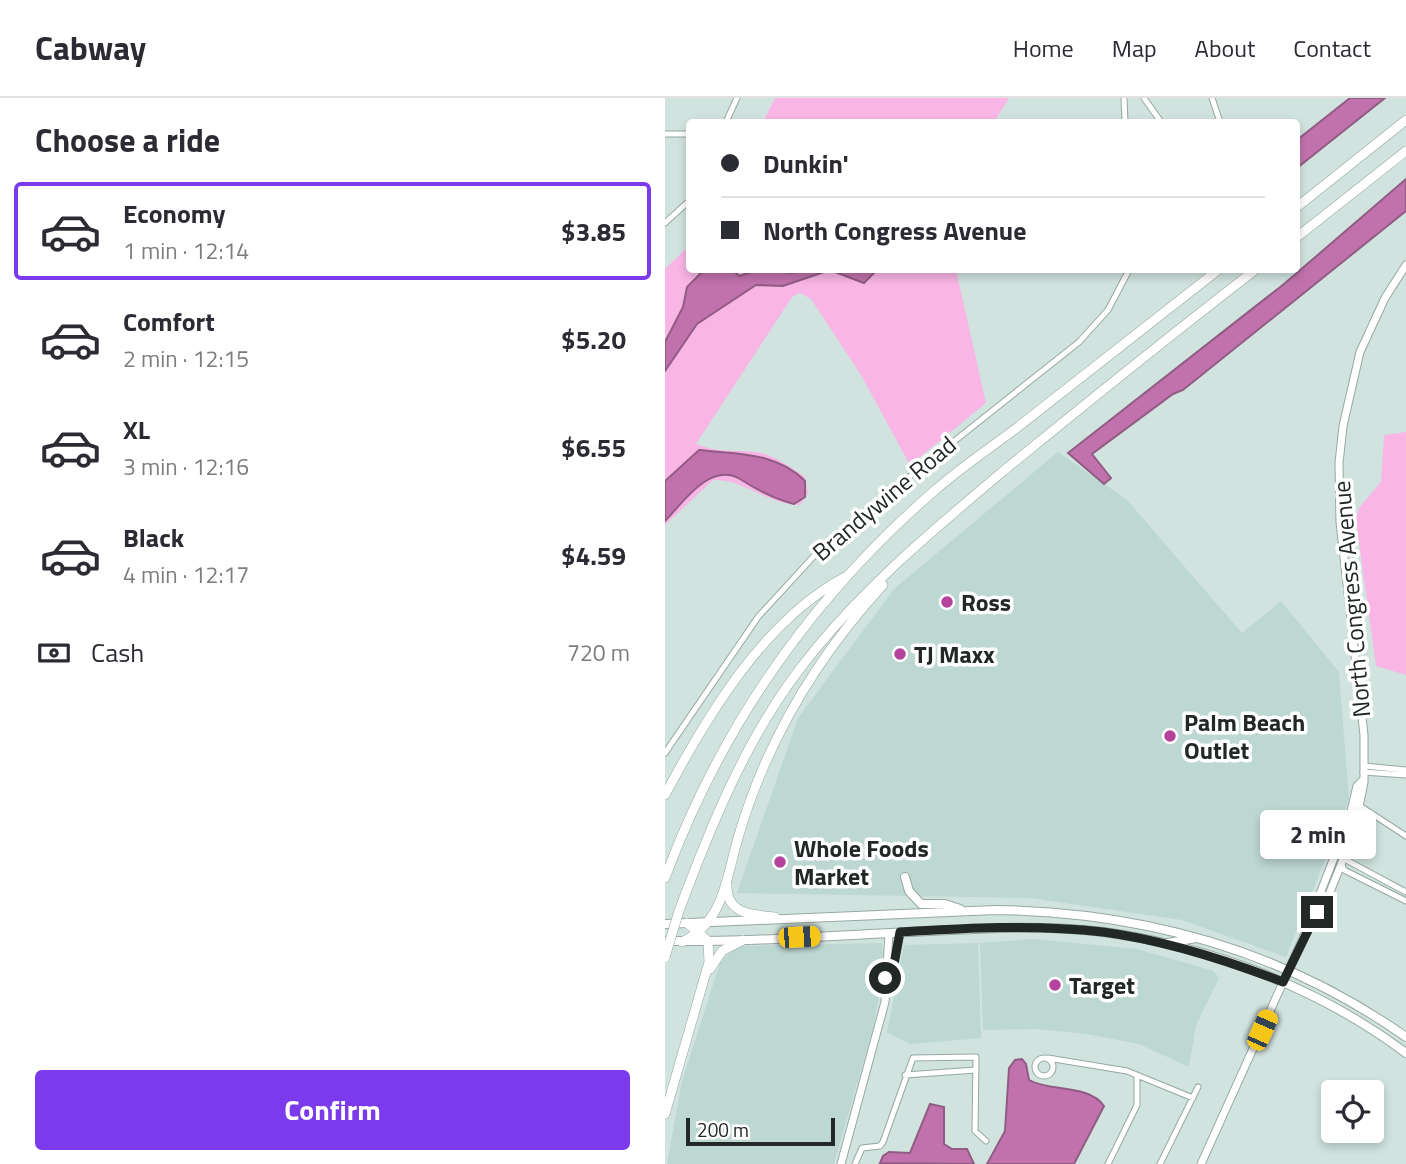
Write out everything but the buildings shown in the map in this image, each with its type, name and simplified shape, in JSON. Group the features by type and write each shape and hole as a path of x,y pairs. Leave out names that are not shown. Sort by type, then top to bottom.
{"highway":[{"path":"1300,205 1406,120"},
{"path":"1300,235 1406,152"},
{"path":"665,878 693,808 734,727 783,654 821,605 934,490 1214,273"},
{"path":"665,957 704,844 734,779 797,672 854,605 931,531 1118,376 1251,273"},
{"path":"682,942 701,932 711,922 755,784 796,700 829,648 931,531"},
{"path":"665,795 716,708 750,661 811,598 853,573"},
{"path":"728,873 727,896 734,907 751,915 775,917"},
{"path":"665,1114 706,977 708,941 701,932 687,923"},
{"path":"706,977 722,951 743,940"}],"main road":[{"path":"905,877 909,891 921,904 945,904 966,912"},
{"path":"665,924 775,917 966,912 1067,914 1134,923 1196,938 1289,969 1335,992 1406,1037"},
{"path":"665,942 900,932 1055,929 1103,932 1219,959 1283,982 1328,1003 1406,1053"},
{"path":"1158,943 1196,938"}],"street":[{"path":"727,119 737,98"},
{"path":"1124,98 1125,119"},
{"path":"1144,98 1159,119"},
{"path":"1212,98 1219,119"},
{"path":"665,134 686,134"},
{"path":"665,222 686,204"},
{"name":"North Congress Avenue","path":"1201,1164 1289,969 1317,912 1326,902 1354,832 1360,806 1364,735 1340,522 1339,449 1349,392 1360,352 1385,298 1406,265"},
{"name":"Brandywine Road","path":"665,753 758,617 784,586 826,543 1079,342 1108,310 1127,273"},
{"path":"1363,773 1406,772"},
{"name":"North Congress Avenue","path":"1317,912 1318,899 1363,773"},
{"path":"1360,806 1406,836"},
{"path":"1337,849 1344,870 1406,901"},
{"path":"1345,854 1348,861 1406,892"},
{"path":"887,983 891,980 900,932"},
{"path":"890,933 885,978 887,983 873,1052 842,1161 856,1163 862,1148 880,1146 883,1142 910,1061 915,1058 976,1057 975,1131 986,1141"},
{"path":"1048,1058 1093,1064 1137,1076 1193,1098"},
{"path":"905,1075 976,1070"},
{"path":"1111,1163 1137,1105 1137,1076"},
{"path":"1160,1164 1198,1087"}],"shaded area":[{"path":"775,98 1009,98 996,119 764,119"},
{"path":"1350,98 1385,98 1300,166 1300,138"},
{"path":"1406,179 1406,211 1183,390 1173,394 1092,454 1111,478 1104,484 1068,453 1300,273"},
{"path":"686,249 686,273 957,273 986,403 910,465 861,375 811,299 800,293 792,297 696,444 773,457 805,477 808,493 800,505 787,504 734,483 713,480 665,525 665,269"},
{"path":"701,273 736,273 739,276 748,273 821,273 783,286 756,285 697,324 665,371 665,342 683,307 687,287"},
{"path":"838,273 874,273 864,283"},
{"path":"1406,432 1406,675 1376,666 1356,520 1359,508 1381,482 1384,435"},
{"path":"699,450 755,456 782,464 805,481 805,497 794,504 766,494 740,479 729,475 718,476 688,495 665,521 665,481"},
{"path":"1058,452 1127,500 1242,633 1281,601 1339,672 1349,800 1286,957 1182,920 1030,898 737,893 798,718 894,589"},
{"path":"1033,939 1137,949 1214,971 1219,978 1196,1025 1189,1067 1139,1044 1087,1034 1036,1029 983,1030 980,943"},
{"path":"882,943 884,971 873,1028 834,1164 667,1164 682,1081 720,963 731,951 743,946"},
{"path":"978,943 981,1038 911,1044 887,1033 904,945"},
{"path":"1022,1059 1026,1064 1029,1080 1089,1094 1104,1106 1074,1164 987,1164 1005,1131 1009,1068 1015,1060"},
{"path":"930,1104 944,1107 944,1144 952,1149 967,1149 974,1164 880,1163 883,1156 889,1152 910,1153"}],"place":[{"name":"Ross","path":"947,602"},
{"name":"TJ Maxx","path":"900,654"},
{"name":"Palm Beach Outlet","path":"1170,736"},
{"name":"Whole Foods Market","path":"780,862"},
{"name":"Target","path":"1055,985"}],"route":[{"path":"885,978 887,983 891,980 900,932 1045,928 1103,932 1158,943 1219,959 1283,982 1317,912"}]}
